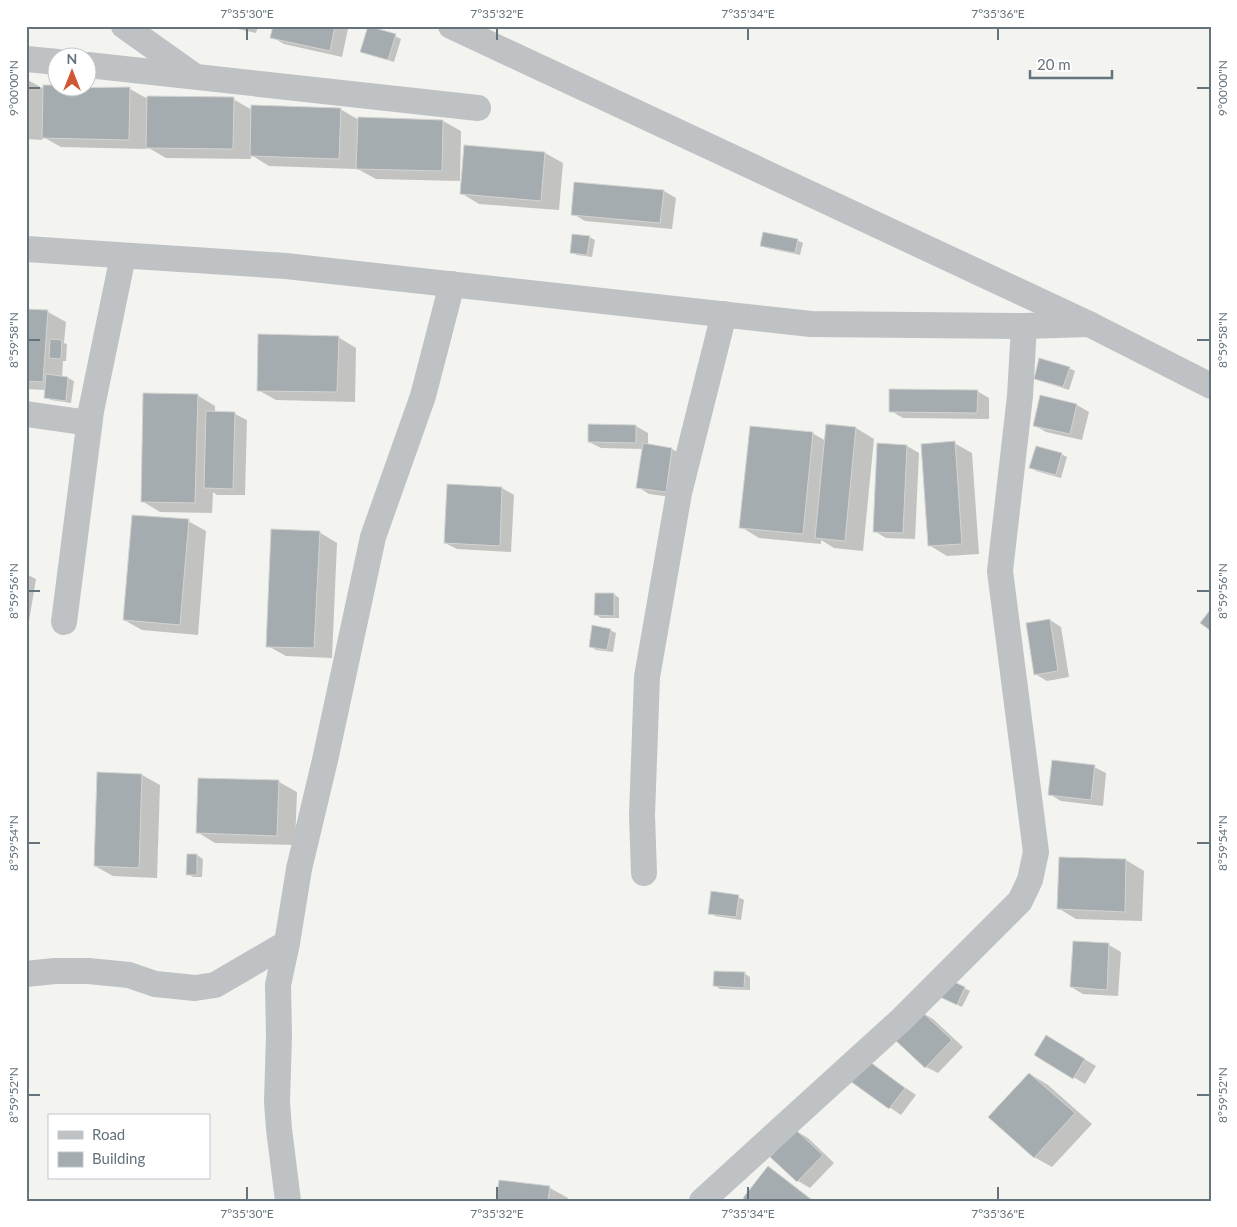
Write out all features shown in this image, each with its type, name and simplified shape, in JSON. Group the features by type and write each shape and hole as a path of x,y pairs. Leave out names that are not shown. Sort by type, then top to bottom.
{"street":[{"path":"124,26 196,76"},
{"path":"451,26 1088,324 1211,386"},
{"path":"26,59 48,61"},
{"path":"98,66 478,108"},
{"path":"26,248 286,266 810,324 1024,326 1088,324"},
{"path":"64,622 89,423 123,256"},
{"path":"288,1201 277,1102 278,985 287,944 299,869 374,536 423,396 452,284"},
{"path":"644,873 642,815 646,677 679,493 724,314"},
{"path":"702,1201 902,1019 1020,901 1030,880 1036,852 1000,571 1020,396 1024,326"},
{"path":"26,414 89,423"},
{"path":"26,974 55,971 88,971 129,975 155,984 195,988 215,985 287,944"}],"building":[{"path":"273,26 335,26 330,51 270,38"},
{"path":"368,26 396,34 388,60 360,52"},
{"path":"43,85 48,85 48,98 98,98 98,87 130,87 129,140 42,138"},
{"path":"147,96 234,97 233,149 146,148"},
{"path":"251,105 341,108 339,159 250,156"},
{"path":"358,117 443,120 442,171 356,169"},
{"path":"464,145 545,152 541,201 460,194"},
{"path":"574,182 664,190 660,223 571,215"},
{"path":"763,232 798,239 795,253 760,246"},
{"path":"572,234 590,236 587,255 570,253"},
{"path":"26,309 48,310 43,382 26,381"},
{"path":"258,334 339,336 337,392 257,391"},
{"path":"50,339 62,340 61,359 49,358"},
{"path":"1039,358 1070,367 1063,387 1034,379"},
{"path":"46,374 68,377 66,401 44,398"},
{"path":"889,389 978,390 977,413 889,412"},
{"path":"143,393 198,394 195,503 141,502"},
{"path":"1040,395 1077,404 1070,434 1033,426"},
{"path":"206,411 235,412 233,489 204,488"},
{"path":"588,424 636,425 636,443 588,442"},
{"path":"826,424 856,427 845,541 815,538"},
{"path":"750,426 813,432 803,534 739,528"},
{"path":"955,441 962,544 928,546 921,444"},
{"path":"643,443 672,448 666,492 636,488"},
{"path":"877,443 907,445 903,533 873,532"},
{"path":"1036,446 1062,453 1056,475 1029,468"},
{"path":"447,484 502,487 500,546 444,543"},
{"path":"132,515 189,519 180,625 123,620"},
{"path":"271,529 320,531 314,648 266,647"},
{"path":"595,593 614,593 614,616 594,615"},
{"path":"1211,609 1211,631 1200,623"},
{"path":"1050,619 1058,671 1034,675 1026,623"},
{"path":"592,625 611,629 607,650 589,647"},
{"path":"1052,760 1095,765 1091,800 1048,795"},
{"path":"97,772 142,774 139,868 94,866"},
{"path":"198,778 279,780 277,836 196,833"},
{"path":"187,854 197,854 197,875 186,875"},
{"path":"1059,857 1126,859 1125,912 1057,909"},
{"path":"711,891 739,895 736,917 708,914"},
{"path":"1073,941 1109,943 1107,990 1070,987"},
{"path":"714,971 745,972 744,988 713,986"},
{"path":"948,979 965,987 957,1005 940,997"},
{"path":"921,1011 952,1040 925,1068 894,1039"},
{"path":"1046,1035 1085,1059 1073,1079 1034,1055"},
{"path":"866,1059 905,1088 889,1109 850,1081"},
{"path":"1029,1073 1075,1113 1034,1158 988,1117"},
{"path":"796,1130 823,1155 797,1182 770,1157"},
{"path":"768,1166 813,1201 747,1201 743,1198"},
{"path":"499,1180 550,1186 548,1201 496,1201"}]}
